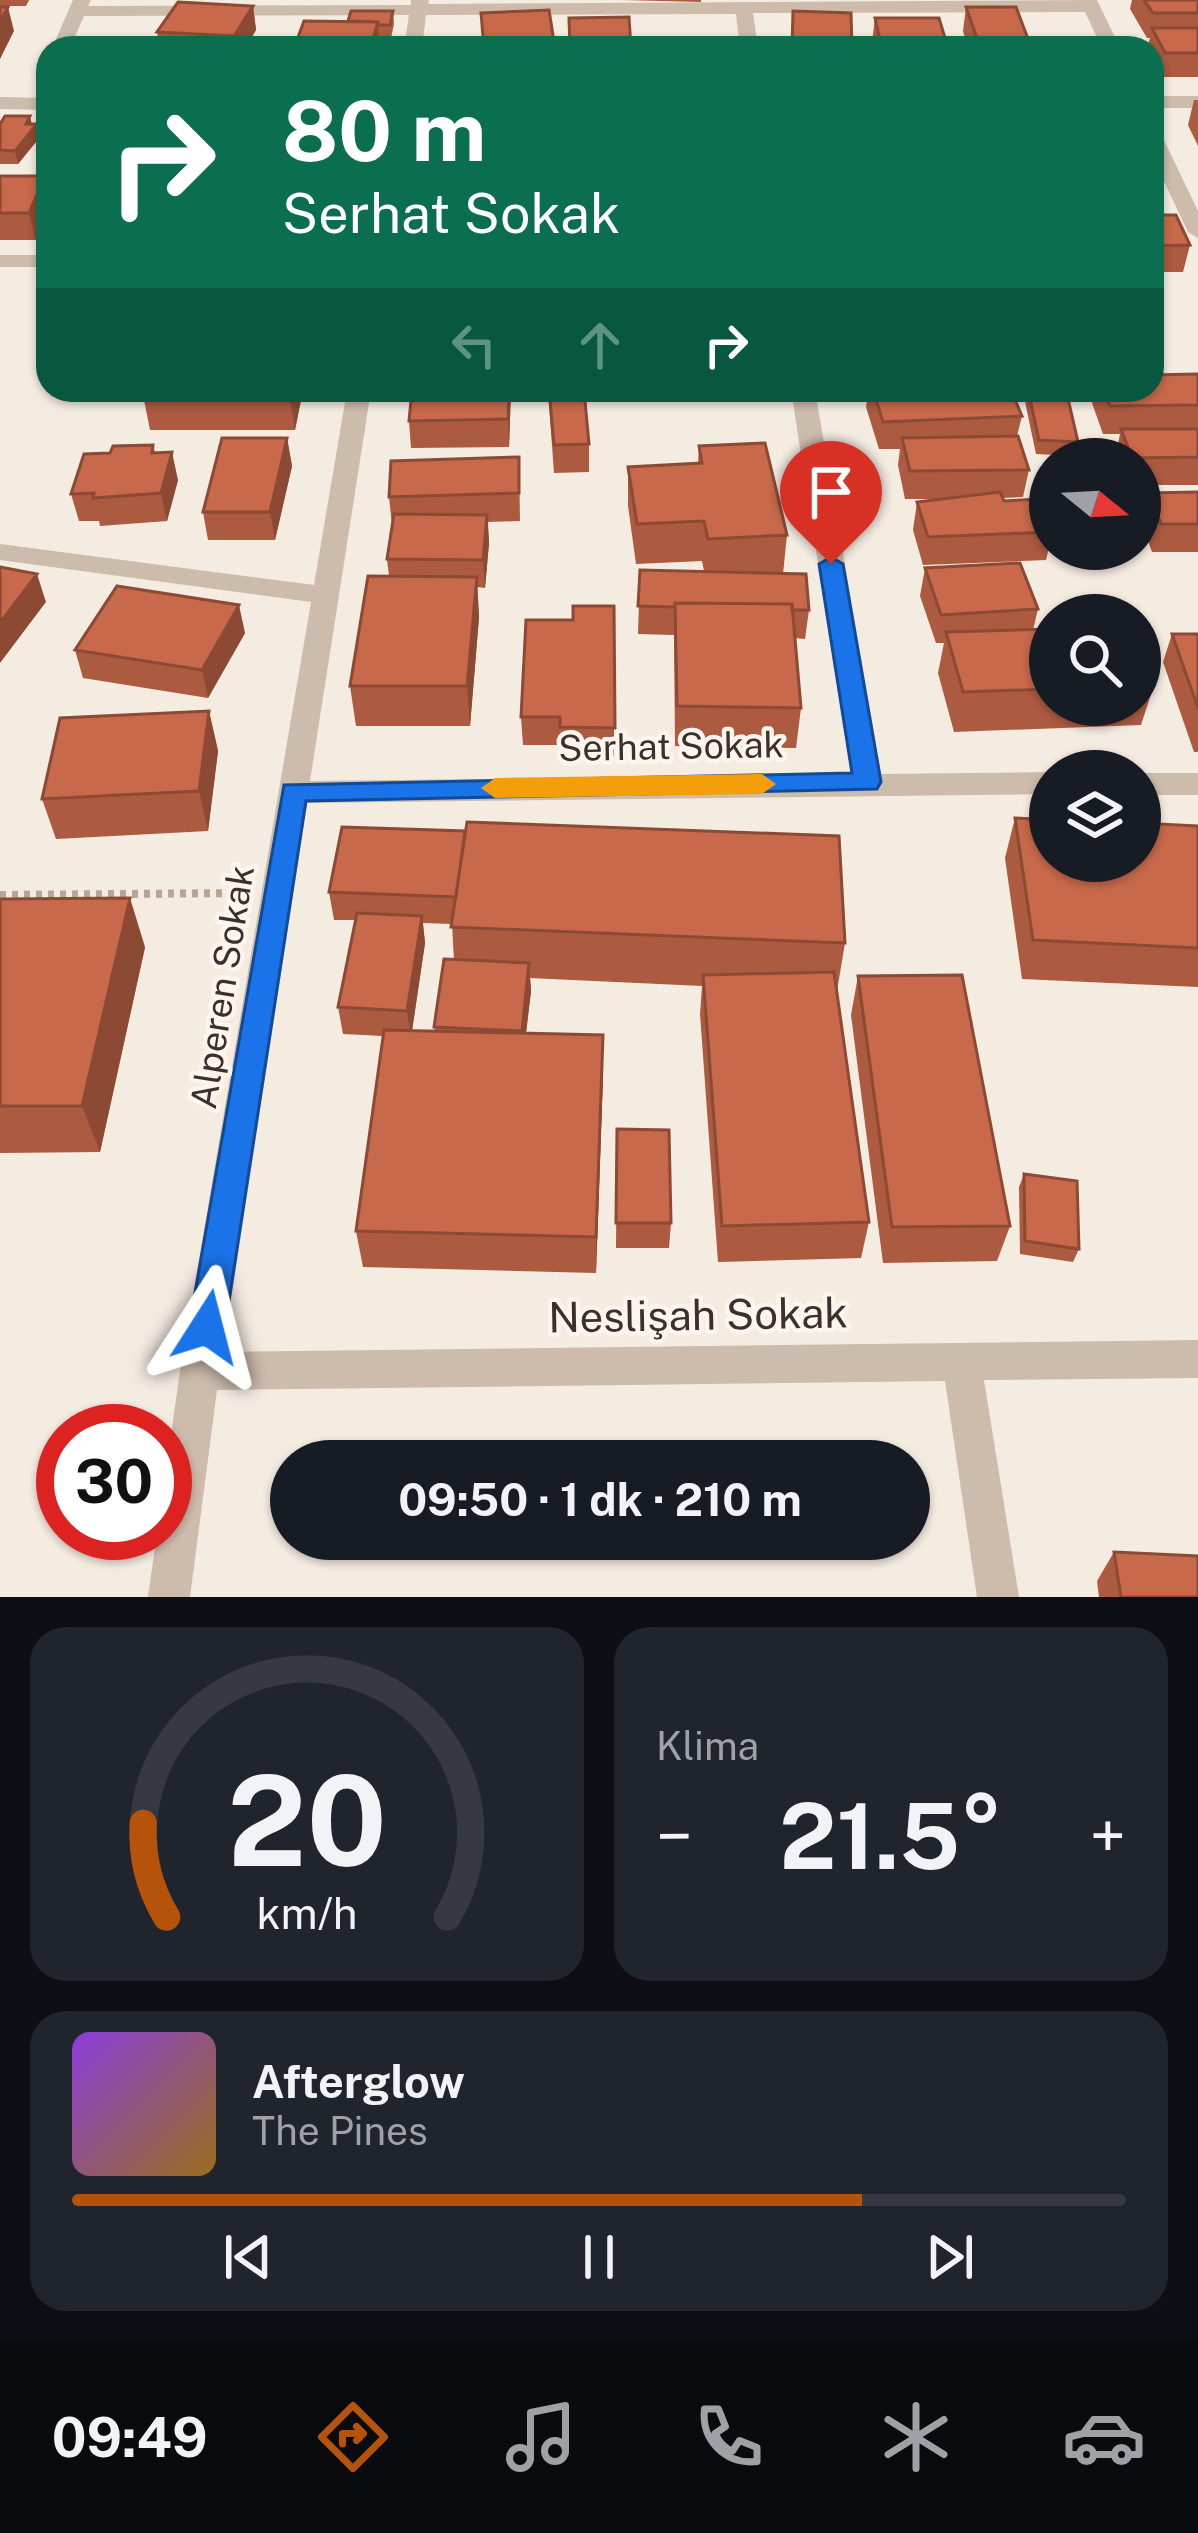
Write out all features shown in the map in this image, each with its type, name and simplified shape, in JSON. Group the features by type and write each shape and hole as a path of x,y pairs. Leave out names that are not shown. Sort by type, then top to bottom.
{"street":[{"path":"415,36 420,3"},
{"path":"744,3 748,36"},
{"path":"66,36 80,5 744,3 1090,4 1105,36"},
{"path":"1164,102 1198,102"},
{"path":"0,103 36,104"},
{"path":"1164,161 1198,232"},
{"path":"1164,208 1186,207"},
{"path":"0,261 36,261"},
{"name":"Alperen Sokak","path":"169,1597 200,1371 356,402"},
{"path":"804,402 867,782"},
{"path":"0,552 326,595"},
{"name":"Serhat Sokak","path":"294,792 1029,783"},
{"path":"1161,784 1198,784"},
{"path":"961,1359 998,1597"},
{"name":"Neslişah Sokak","path":"200,1371 1198,1359"}],"path":[{"path":"0,896 277,893"}],"building":[{"path":"1144,0 1198,0 1198,13 1153,13"},
{"path":"178,2 253,6 234,36 157,32"},
{"path":"966,7 1016,7 1027,36 976,36"},
{"path":"549,10 553,36 483,36 481,13"},
{"path":"351,11 393,11 390,25 377,25 348,21"},
{"path":"793,11 851,13 852,36 792,36"},
{"path":"629,17 630,36 570,36 569,18"},
{"path":"875,18 939,18 944,36 879,36"},
{"path":"304,21 378,22 374,36 298,36"},
{"path":"1152,28 1198,28 1198,53 1165,53 1164,36 1156,36"},
{"path":"5,116 30,116 26,124 36,125 15,151 0,150 0,124"},
{"path":"0,176 36,176 36,197 29,213 0,213"},
{"path":"1164,215 1176,215 1190,245 1164,246"},
{"path":"1198,374 1198,405 1110,406 1108,402 1164,402 1164,375"},
{"path":"411,402 509,402 508,419 409,421"},
{"path":"550,402 585,402 589,444 554,445"},
{"path":"877,402 1016,402 1022,416 883,422"},
{"path":"1031,402 1069,402 1077,438 1039,438"},
{"path":"1121,429 1198,429 1198,457 1161,458 1161,438 1124,438"},
{"path":"1018,436 1029,470 910,471 902,438"},
{"path":"222,438 287,438 270,512 203,512"},
{"path":"765,443 787,535 708,539 704,521 637,524 628,467 702,463 699,446"},
{"path":"153,445 152,453 172,452 161,493 93,498 94,493 71,494 84,454 110,453 113,446"},
{"path":"519,457 519,493 389,497 391,461"},
{"path":"1000,492 1004,501 1029,500 1029,533 928,537 917,502"},
{"path":"1198,492 1198,524 1161,524 1161,493"},
{"path":"394,514 487,515 483,560 387,559"},
{"path":"1020,563 1032,594 1029,610 941,615 925,568"},
{"path":"0,567 37,574 0,623"},
{"path":"640,570 806,574 809,610 792,610 792,604 638,606"},
{"path":"368,576 477,577 467,686 350,686"},
{"path":"117,586 239,605 202,670 75,650"},
{"path":"675,603 792,604 801,708 677,706"},
{"path":"573,606 614,606 615,728 560,727 560,717 521,717 526,620 573,620"},
{"path":"1029,630 1029,690 963,692 946,632"},
{"path":"1172,634 1198,634 1198,708"},
{"path":"209,711 199,791 42,799 60,718"},
{"path":"1015,818 1029,819 1029,882 1161,882 1161,824 1198,826 1198,948 1033,940"},
{"path":"467,822 839,836 845,943 451,927"},
{"path":"342,827 465,831 456,897 329,892"},
{"path":"130,898 82,1106 0,1106 0,899"},
{"path":"357,913 422,916 407,1011 338,1007"},
{"path":"444,959 529,963 522,1031 434,1027"},
{"path":"834,972 869,1222 722,1226 703,975"},
{"path":"962,975 1010,1226 892,1227 858,976"},
{"path":"384,1030 603,1035 596,1237 356,1231"},
{"path":"617,1129 669,1130 671,1223 616,1223"},
{"path":"1024,1174 1077,1181 1079,1249 1025,1241"},
{"path":"1114,1552 1198,1556 1198,1597 1121,1597"}],"slow traffic":[{"path":"495,788 762,784"}],"route":[{"path":"207,1327 294,792 867,782 831,564"}]}
